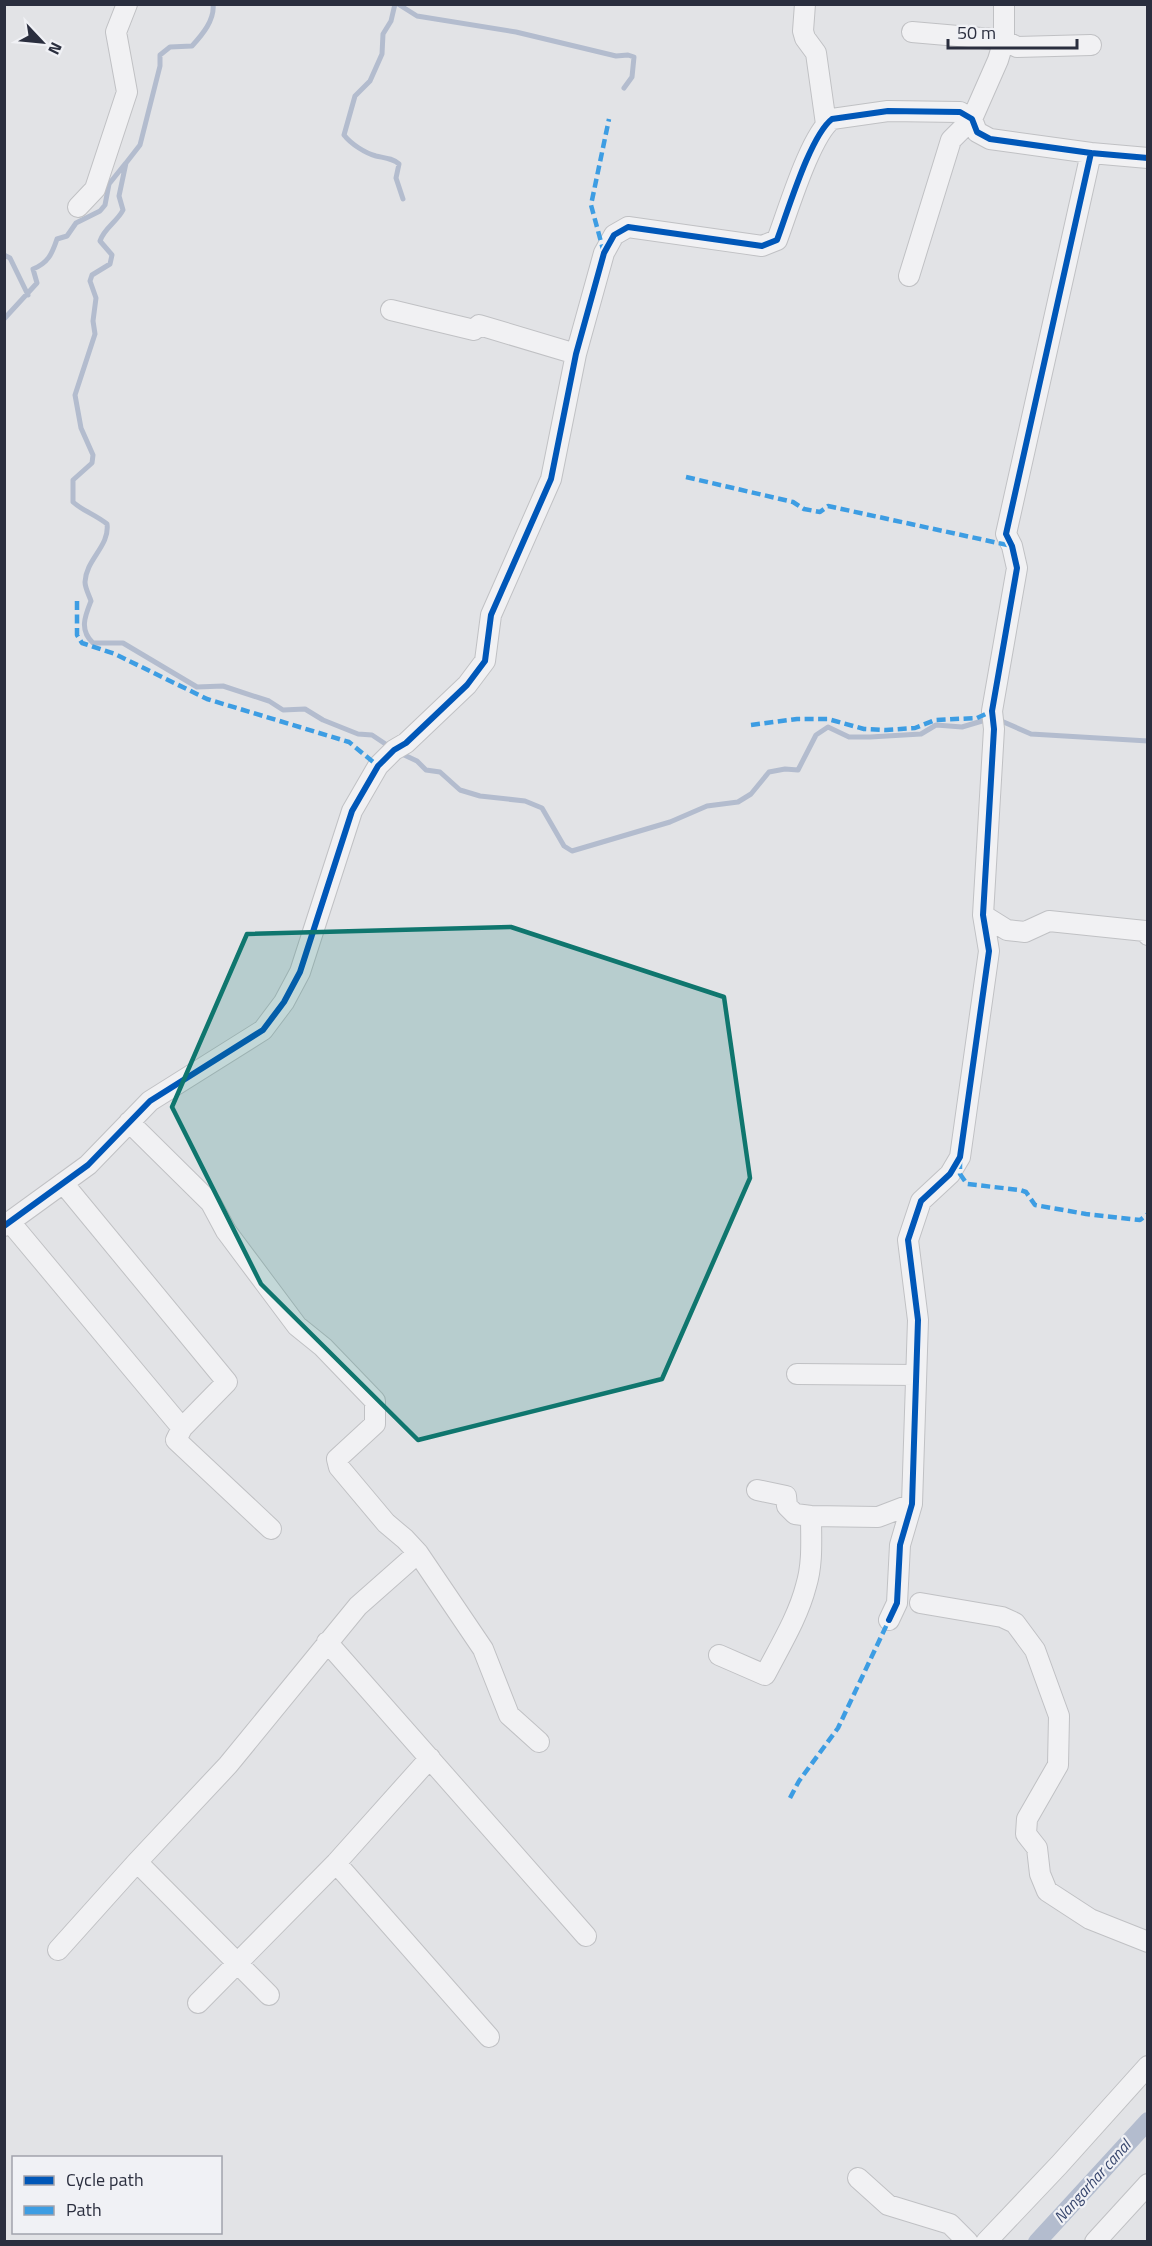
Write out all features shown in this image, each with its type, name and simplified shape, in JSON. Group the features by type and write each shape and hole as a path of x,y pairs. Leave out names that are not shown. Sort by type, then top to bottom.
{"street":[{"path":"78,207 95,189 127,92 116,32 127,4"},
{"path":"805,4 803,31 805,38 816,53 826,124"},
{"path":"909,276 951,140 972,119 998,60 1004,40 1004,4"},
{"path":"912,32 1004,40 1017,47 1091,45"},
{"path":"182,1428 7,1224 88,1165 150,1101 262,1030 277,1011 300,972 352,811 378,766 394,750 406,743 467,685 485,661 491,615 551,479 576,354 604,253 614,235 628,227 762,246 777,240 809,156 826,124 832,119 888,111 960,111 972,119 977,132 990,139 1091,153 1148,158"},
{"path":"890,1620 897,1603 900,1545 912,1504 918,1320 908,1240 921,1201 950,1174 960,1157 989,951 983,915 994,729 992,711 1017,568 1012,546 1006,534 1091,153"},
{"path":"391,310 474,330 478,325 576,354"},
{"path":"983,915 1007,930 1025,932 1049,921 1145,931 1148,935"},
{"path":"129,1122 211,1203 226,1231 297,1326 323,1347 375,1401 375,1424 337,1459 339,1467 386,1523 418,1553 483,1649 509,1715 539,1742"},
{"path":"63,1183 227,1382 182,1428 176,1440 271,1528"},
{"path":"797,1374 916,1375"},
{"path":"757,1490 786,1496 787,1506 795,1514 811,1516 878,1517 912,1504"},
{"path":"720,1655 765,1675 797,1612 806,1586 812,1552 811,1516"},
{"path":"58,1950 228,1765 358,1606 418,1553"},
{"path":"920,1603 1002,1617 1015,1623 1035,1650 1059,1716 1058,1765 1027,1819 1026,1834 1037,1848 1040,1874 1047,1891 1090,1919 1148,1942"},
{"path":"327,1642 586,1936"},
{"path":"198,2002 336,1863 430,1758"},
{"path":"137,1862 269,1995"},
{"path":"336,1863 489,2037"},
{"path":"986,2241 1059,2165 1148,2066"},
{"path":"858,2178 888,2205 950,2224 968,2241"},
{"path":"1095,2241 1148,2184"}],"highlighted area":[{"path":"511,927 724,997 750,1178 662,1379 418,1440 261,1284 172,1107 247,934"}],"waterway":[{"path":"213,4 210,21 192,46 170,47 160,55 160,66 140,145 126,163 119,196 123,210 104,232 100,241 112,255 110,264 92,275 90,281 96,298 93,321 95,334 75,395 81,428 93,455 92,463 73,480 73,502 107,524 107,532 86,574 85,584 91,601 84,623 86,633 93,643 123,643 197,687 223,686 269,701 283,710 305,709 323,720 358,734 372,735 387,745"},
{"path":"395,4 391,21 383,34 382,54 370,81 355,96 344,135 363,150 399,164 396,178 403,199"},
{"path":"398,4 417,16 516,32 616,56 634,57 632,77 624,88"},
{"path":"4,319 37,283 33,269 49,257 57,239 67,236 76,223 100,211 105,205 109,184 125,164"},
{"path":"4,255 10,258 28,295"},
{"path":"999,720 1031,734 1148,741"},
{"path":"402,754 417,761 426,770 440,772 460,790 480,796 525,801 542,808 564,846 572,851 670,822 707,806 738,802 751,794 769,772 785,769 798,770 816,735 828,727 849,737 870,737 921,734 936,725 962,727 982,721"},
{"name":"Nangarhar canal","path":"1037,2242 1148,2121"}],"marked path":[{"path":"604,253 591,205 609,119"},
{"path":"686,477 793,502 804,509 820,512 828,506 1012,546"},
{"path":"77,601 77,635 82,643 115,654 207,699 349,742 378,766"},
{"path":"751,725 797,719 828,719 864,729 886,730 915,728 935,720 977,718 992,711"},
{"path":"960,1160 960,1174 967,1184 1020,1190 1026,1192 1035,1205 1140,1220 1148,1214"},
{"path":"790,1798 799,1781 838,1728 889,1620"}],"cycle path":[{"path":"4,1226 88,1165 150,1101 263,1030 284,1002 300,972 352,811 378,766 394,750 406,743 467,685 485,661 491,615 551,479 576,354 604,253 614,235 628,227 762,246 777,240 808,157 824,128 832,119 888,111 960,112 972,119 977,132 990,139 1091,153 1148,158"},
{"path":"889,1620 897,1603 900,1545 912,1504 918,1320 908,1240 921,1201 950,1174 960,1157 989,951 983,915 994,729 992,711 1017,568 1012,546 1006,534 1091,153"}]}
